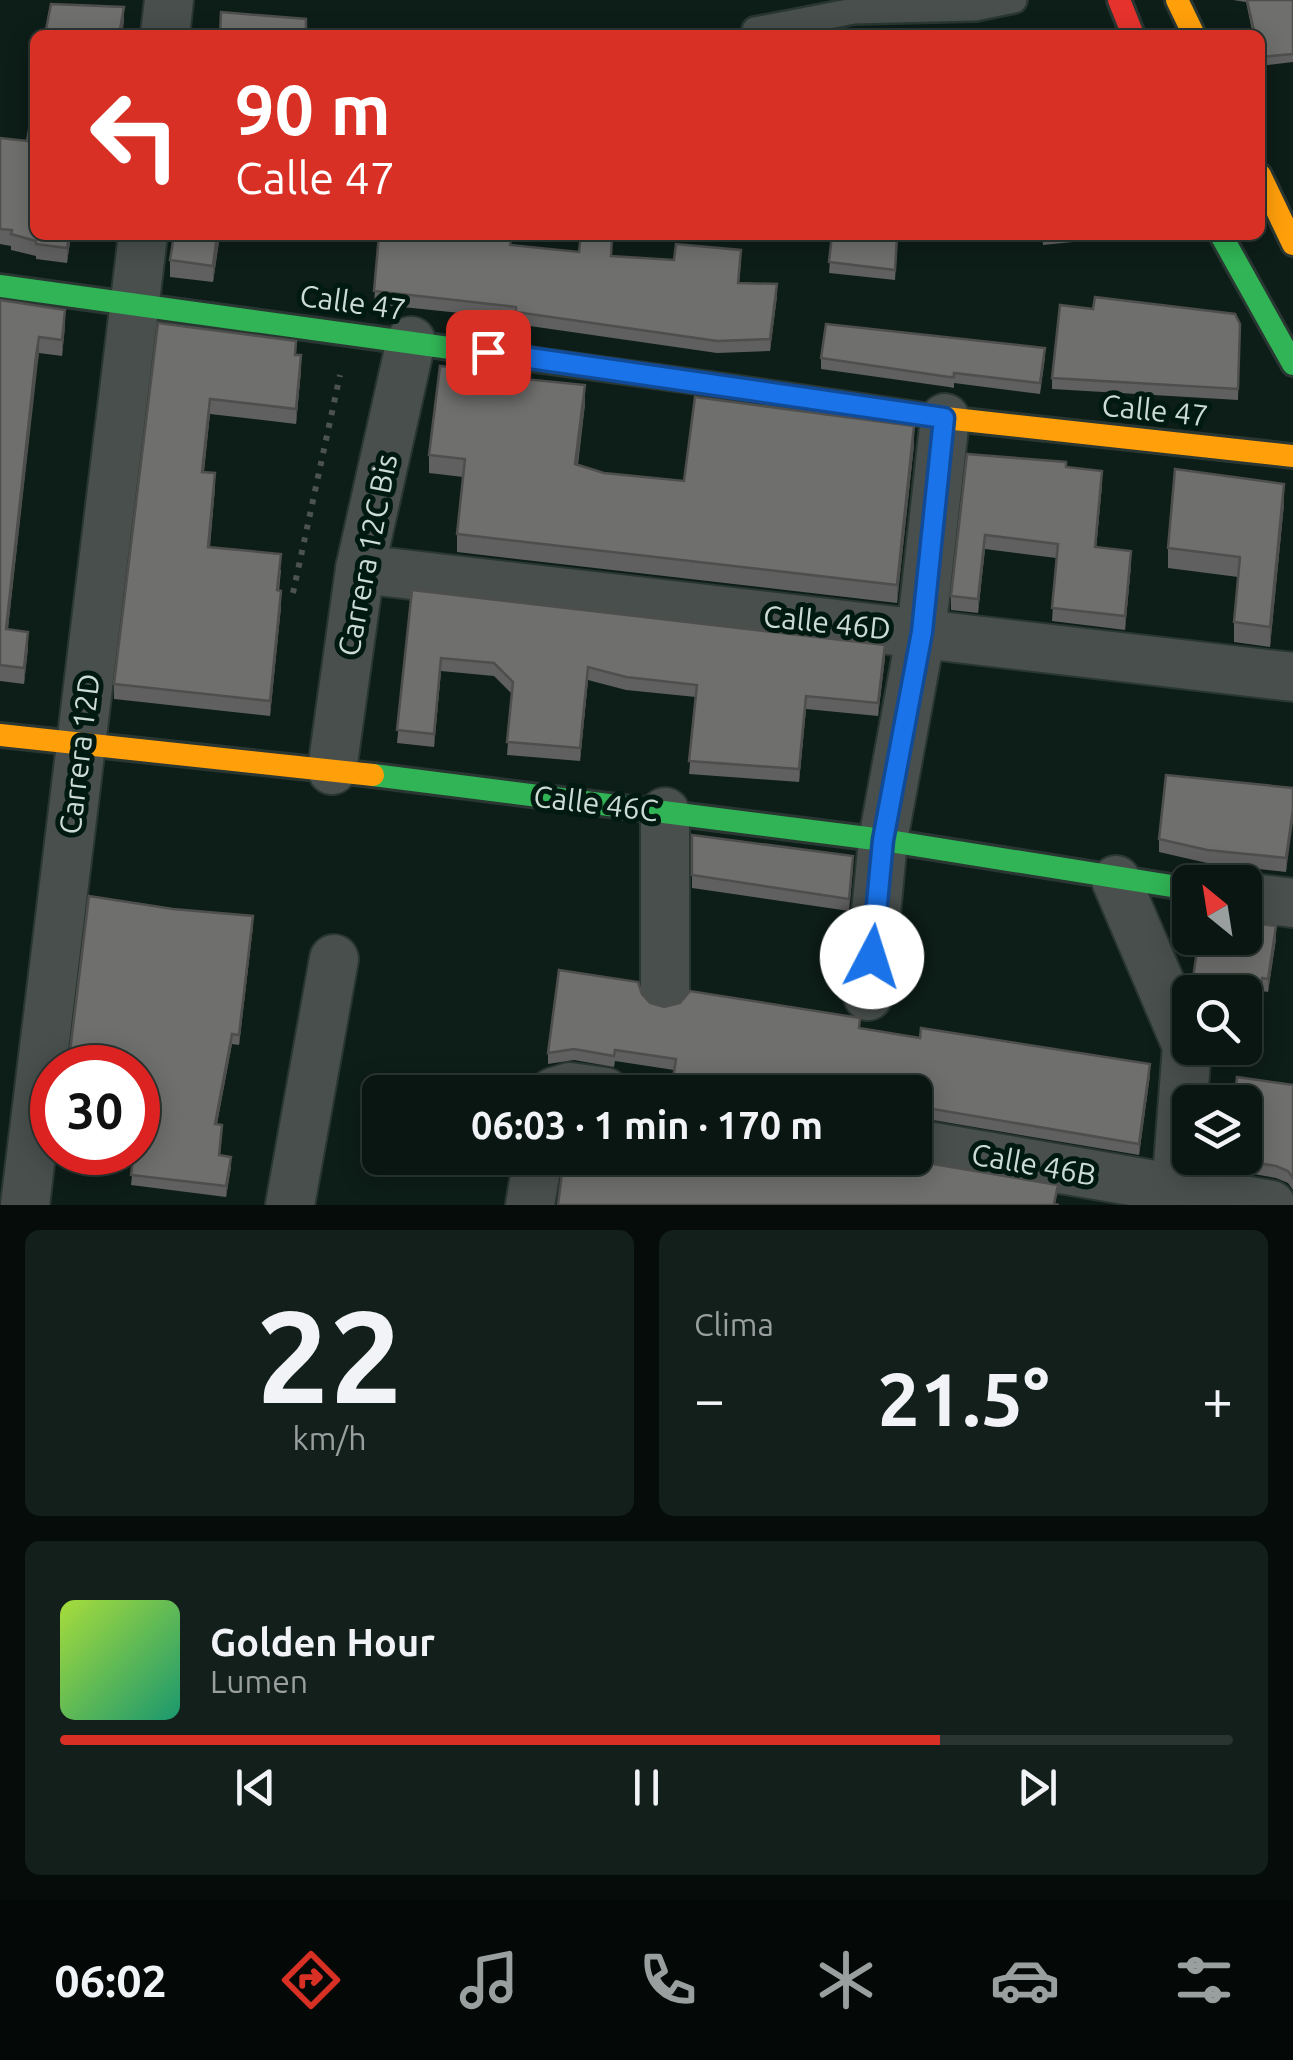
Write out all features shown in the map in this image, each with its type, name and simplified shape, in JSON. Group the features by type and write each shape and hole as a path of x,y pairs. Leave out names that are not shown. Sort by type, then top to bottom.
{"street":[{"path":"165,30 168,0"},
{"path":"1119,0 1132,30"},
{"path":"1177,0 1192,30"},
{"path":"1265,185 1293,244"},
{"name":"Carrera 12D","path":"25,1205 141,240"},
{"path":"1225,240 1293,364"},
{"name":"Calle 47","path":"0,286 944,418 1293,456"},
{"name":"Carrera 12C Bis","path":"332,770 360,569 411,341"},
{"path":"868,996 883,840 922,632 944,418"},
{"name":"Calle 46D","path":"360,569 1293,678"},
{"name":"Calle 46C","path":"0,735 332,770 883,840 1172,887"},
{"path":"664,991 665,812"},
{"path":"1116,880 1186,1046 1176,1197"},
{"path":"1262,898 1293,903"},
{"path":"290,1205 334,960"},
{"name":"Calle 46B","path":"932,1147 1176,1197 1271,1205"},
{"path":"530,1205 535,1175"}],"lane":[{"path":"755,30 854,11 975,8 1014,0"}],"path":[{"path":"293,594 350,332"}],"building":[{"path":"1247,0 1293,0 1293,54 1265,57 1265,30 1254,30"},
{"path":"51,4 124,7 120,30 46,30"},
{"path":"221,12 306,19 306,30 220,30"},
{"path":"30,124 30,239 0,229 0,138 27,141"},
{"path":"32,240 68,240 67,248"},
{"path":"173,240 216,240 213,266 170,260"},
{"path":"379,240 510,240 510,245 579,252 580,240 612,240 611,256 674,260 676,244 741,250 738,283 777,284 770,339 717,341 516,312 516,307 374,291"},
{"path":"831,240 897,240 895,270 829,262"},
{"path":"1095,297 1235,314 1240,324 1238,389 1052,378 1060,305 1093,309"},
{"path":"0,300 65,310 62,340 39,337 36,356 6,629 28,632 24,668 0,665"},
{"path":"158,323 296,341 295,355 301,355 296,409 210,399 202,472 215,473 208,547 281,554 270,701 114,684"},
{"path":"826,324 1045,348 1040,383 954,373 954,377 949,377 821,358"},
{"path":"440,366 482,371 482,375 585,385 575,464 604,473 684,481 695,397 914,426 897,585 457,534 465,459 429,455"},
{"path":"967,454 1066,462 1066,467 1102,471 1095,547 1131,551 1125,616 1052,608 1058,544 985,535 978,599 951,596"},
{"path":"1175,469 1284,484 1270,627 1234,622 1240,557 1168,548"},
{"path":"412,590 885,645 878,703 806,696 799,769 689,761 697,685 626,677 588,667 580,748 507,742 513,682 494,663 441,658 434,734 397,730"},
{"path":"1166,775 1293,788 1286,858 1207,850 1159,839"},
{"path":"692,835 853,856 849,899 692,875"},
{"path":"89,896 253,916 239,1035 232,1034 215,1124 222,1125 219,1155 231,1157 226,1186 131,1175 160,1175 160,1045 71,1045"},
{"path":"1262,924 1276,926 1268,979 1262,975 1193,975 1196,955 1262,955"},
{"path":"559,970 638,982 650,1003 664,1007 680,1003 690,991 860,1018 859,1028 920,1038 921,1028 1150,1064 1139,1144 932,1109 932,1075 674,1075 676,1059 615,1050 614,1056 574,1049 548,1053"},
{"path":"1237,1077 1293,1085 1293,1178 1288,1171 1262,1164 1262,1085 1236,1085"},
{"path":"932,1164 1058,1185 1054,1204 1059,1205 558,1205 562,1175 932,1175"}],"traffic: fast":[{"path":"1224,240 1293,364"},
{"path":"0,286 711,384"},
{"path":"373,775 883,840 1172,886"}],"traffic: slow":[{"path":"1177,0 1192,30"},
{"path":"1265,185 1293,244"},
{"path":"711,384 945,418 1293,456"},
{"path":"0,735 373,775"}],"traffic: jam":[{"path":"1119,0 1131,30"}],"route":[{"path":"488,352 944,418 922,632 883,840 872,957"}]}
